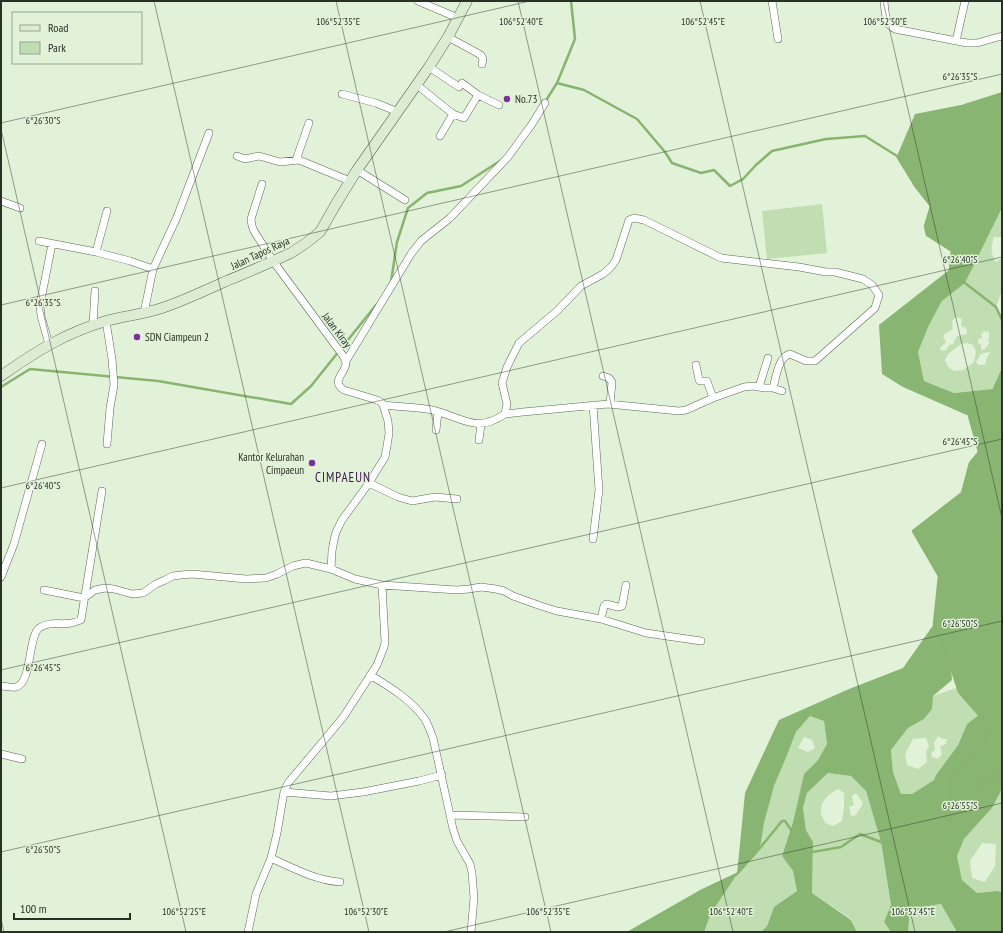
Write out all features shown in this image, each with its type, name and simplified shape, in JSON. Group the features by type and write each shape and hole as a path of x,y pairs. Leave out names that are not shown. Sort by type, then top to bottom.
{"main road":[{"name":"Jalan Tapos Raya","path":"1,376 28,357 66,335 106,321 161,308 192,297 291,253 320,232 357,170 429,67 448,37 467,1"}],"street":[{"path":"418,1 458,18"},
{"path":"772,1 778,39"},
{"path":"884,1 888,22 891,27 895,29 967,43 977,43 1002,36"},
{"path":"956,41 965,1"},
{"path":"448,37 481,55 483,58 482,64"},
{"path":"429,67 459,87 462,83 478,95 499,104"},
{"path":"417,85 453,114 464,118 478,95"},
{"path":"342,94 376,103 398,112"},
{"path":"345,359 410,254 421,241 450,218 508,157 545,104"},
{"path":"440,136 453,114"},
{"path":"296,160 308,123"},
{"path":"144,312 153,269 177,217 210,133"},
{"path":"237,156 245,159 259,156 280,162 296,160 350,181"},
{"path":"357,170 405,200"},
{"name":"Jalan Kiray","path":"262,184 251,222 254,231 273,261 345,359 346,366 338,380 340,388 377,400 383,405"},
{"path":"1,201 20,208"},
{"path":"96,252 107,211"},
{"path":"505,414 507,404 502,383 507,367 519,343 557,311 581,286 603,274 611,267 616,260 629,220 634,218 644,220 721,258 835,272 863,279 872,285 879,295 875,308 814,361 806,361 790,354 784,357 773,388"},
{"path":"39,241 96,252 153,269"},
{"path":"49,344 41,316 40,305 52,244"},
{"path":"93,325 95,291"},
{"path":"106,321 114,385 110,408 107,444"},
{"path":"759,387 768,358"},
{"path":"696,365 699,380 707,381 713,398"},
{"path":"603,376 609,378 612,382 610,404"},
{"path":"331,569 332,551 336,532 342,520 369,483 382,462 387,446 389,430 383,405 428,409 470,423 481,424 493,422 505,414 593,405 610,404 679,411 686,410 713,398 744,387 753,386 773,388 782,391"},
{"path":"593,405 599,490 593,539"},
{"path":"436,430 438,412"},
{"path":"479,440 481,424"},
{"path":"1,577 14,544 42,444"},
{"path":"369,483 398,497 412,501 435,497 457,499"},
{"path":"1,686 18,687 23,683 38,629 48,624 73,623 81,620 102,491"},
{"path":"44,590 84,598 95,590 105,588 132,594 144,593 156,584 172,576 181,574 246,579 266,578 293,566 306,564 331,569 355,579 382,585 457,590 481,587 490,588 504,591 513,596 557,611 601,619 646,633 701,641"},
{"path":"248,932 256,894 271,858 278,833 284,792 288,783 344,716 377,665 381,656 385,642 382,585"},
{"path":"601,619 604,606 606,604 618,607 622,606 626,585"},
{"path":"370,675 404,697 424,718 433,738 453,829 457,841 470,864 472,873 474,898 471,932"},
{"path":"1,754 22,759"},
{"path":"284,792 331,796 363,792 442,775"},
{"path":"450,814 525,818"},
{"path":"271,858 315,878 340,882"}],"green space":[{"path":"822,204 827,253 767,259 762,211"},
{"path":"1002,208 1002,239 1001,237 994,237 992,250 996,262 1002,258 1002,291 996,307 1002,320 1002,371 994,389 954,393 924,381 918,352 929,325 942,301 965,283","holes":["957,317 962,319 961,326 966,328 967,334 957,336 953,344 949,345 946,350 941,351 940,348 946,342 943,336 953,329 952,321","984,331 989,332 988,340 990,342 985,349 981,350 981,345 978,342 978,339 982,338 981,335","967,343 973,345 976,352 974,362 963,370 955,371 949,368 945,360 948,354 961,344","990,352 986,360 986,364 978,365 976,362 982,354"]},
{"path":"1002,462 1002,700 967,724 958,745 934,780 912,794 901,794 893,772 891,750 908,728 924,719 933,696 962,686","holes":["938,736 943,739 947,739 946,744 940,746 942,754 938,759 932,757 931,753 935,750 934,743","926,738 929,746 926,752 927,762 918,769 907,765 905,754 913,739"]},
{"path":"810,716 824,721 827,744 818,760 804,774 793,822 782,856 793,871 797,891 774,907 767,926 761,932 704,932 711,913 737,874 760,848 764,823 774,786 796,732","holes":["804,737 812,740 815,748 808,752 798,748"]},
{"path":"828,773 851,776 866,791 881,842 891,905 884,922 891,932 857,932 851,919 812,893 813,842 806,830 803,808 807,793","holes":["838,789 844,793 844,808 842,821 833,826 825,823 821,810 825,799","856,793 863,803 856,815 851,816 849,807 854,805 852,796"]},
{"path":"1002,789 1002,892 977,893 962,880 957,856 964,839 992,808","holes":["982,843 996,844 995,866 985,882 972,878 970,861"]},
{"path":"941,904 957,932 908,932 910,909"}],"shaded area":[{"path":"1002,92 1002,208 965,283 942,301 929,325 918,352 924,381 954,393 993,389 1002,371 1002,789 992,808 964,839 957,856 962,880 977,893 1002,892 1002,932 957,932 941,904 910,909 908,932 891,932 884,922 891,905 881,842 866,791 851,776 828,773 807,793 803,808 806,830 813,842 812,893 851,920 857,932 761,932 767,926 774,907 797,891 793,871 782,856 793,822 804,774 818,760 827,744 824,721 810,716 796,732 774,786 764,823 760,848 737,874 745,793 779,720 849,689 903,668 934,624 939,576 913,531 962,493 970,463 979,452 969,416 903,387 882,374 879,325 949,270 952,251 927,235 925,226 930,206 916,187 897,156 915,114 961,105","holes":["951,666 959,692 979,715 967,724 958,745 934,780 912,794 901,794 893,772 891,750 908,728 924,719 932,709 933,696 952,680"]},
{"path":"999,768 996,783 980,790 977,781"},
{"path":"737,874 711,913 704,932 629,932 699,892"}],"waterway":[{"path":"545,102 557,83 575,39 571,1"},
{"path":"557,83 584,90 637,119 665,152 672,163 701,173 714,170 730,186 743,179 772,151 826,139 865,136 897,156 916,187 931,206 925,226 927,235 952,251 950,270 996,307 1002,320"},
{"path":"391,282 397,242 408,208 427,193 461,186 503,159"},
{"path":"1,387 30,369 158,381 291,404 311,386 376,305"},
{"path":"629,932 699,892 737,874 782,821 785,821 807,853 841,847 860,834 881,842 923,841 951,822 951,776 980,747 993,726 979,715 959,692 950,664 934,624 939,576 913,531 962,493 970,463 979,452 969,416 994,389 1002,371"}],"place":[{"name":"No.73","path":"507,99"},
{"name":"SDN Ciampeun 2","path":"137,337"},
{"name":"Kantor Kelurahan Cimpaeun","path":"312,463"}],"district":[{"name":"CIMPAEUN","path":"343,477"}]}
